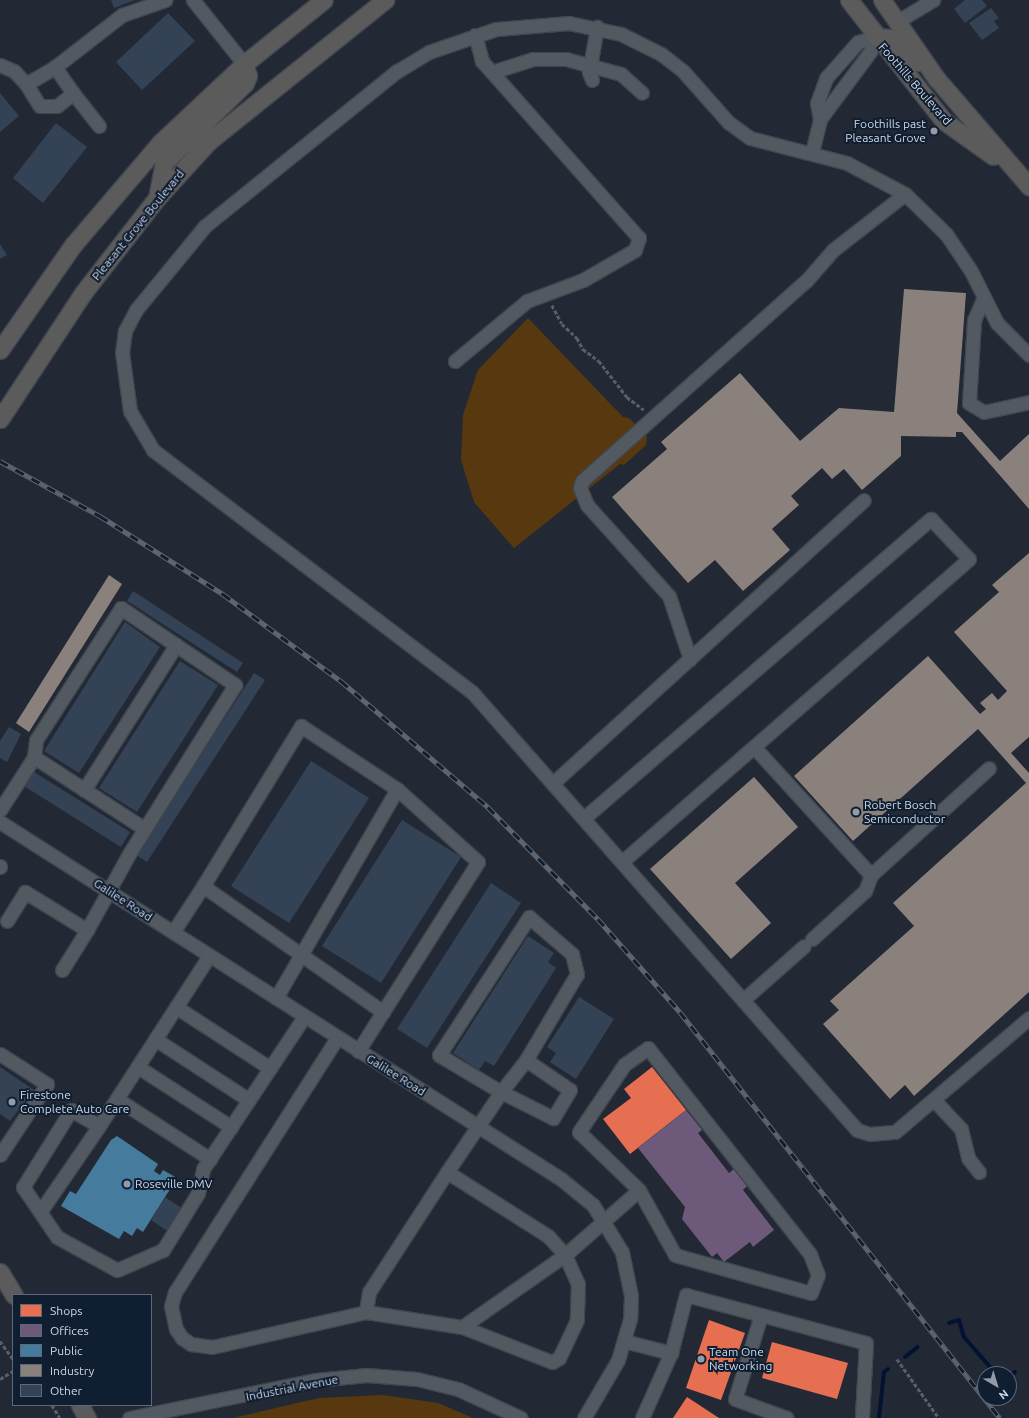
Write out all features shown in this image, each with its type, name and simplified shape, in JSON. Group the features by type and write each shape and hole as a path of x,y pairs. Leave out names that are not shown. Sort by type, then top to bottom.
{"main road":[{"path":"0,350 50,276 101,210 160,143 244,64 324,0"},
{"name":"Pleasant Grove Boulevard","path":"0,419 83,293 157,198 209,142 384,0"},
{"path":"849,0 879,22 898,21"},
{"name":"Foothills Boulevard","path":"849,0 876,38 944,122 1012,170"},
{"name":"Foothills Boulevard","path":"882,0 898,21 936,78 1012,170 1029,186"},
{"path":"876,38 890,38 936,78"},
{"path":"157,198 164,163 245,84 248,76 244,64"},
{"path":"0,1272 13,1294"},
{"path":"81,1406 87,1418"}],"street":[{"path":"26,84 55,67 122,15 165,0"},
{"path":"192,0 244,64"},
{"path":"898,21 932,0"},
{"path":"1029,354 997,323 959,252 905,194 847,163 812,152 750,138 729,123 682,71 662,54 597,27 569,23 522,24 475,35 429,52 397,71 204,226 136,310 125,331 122,370 130,411 152,450 472,692 857,1130 870,1134 895,1132 1029,1018"},
{"path":"592,80 590,64 597,27"},
{"path":"455,360 511,312 542,294 583,280 635,250 639,238 482,61 475,35"},
{"path":"820,119 817,103 826,78 858,42 876,38"},
{"path":"812,152 820,119 870,52 876,38"},
{"path":"492,72 514,62 544,58 590,64 622,74 642,93"},
{"path":"0,65 14,71 26,84 40,106 57,106 73,93"},
{"path":"55,67 99,126"},
{"path":"690,659 669,596 587,505 580,488 591,472 806,281 833,250 905,194"},
{"path":"983,299 974,320 970,403 984,412 1029,402"},
{"path":"553,783 864,500"},
{"path":"584,818 931,519 969,559 622,862"},
{"path":"0,810 34,757 36,740 120,608 235,685 145,829 87,930 62,970"},
{"path":"84,790 176,645"},
{"path":"173,932 203,886 301,726 397,789 478,862 358,1051"},
{"path":"754,747 871,875"},
{"path":"34,757 145,829"},
{"path":"743,1000 865,891 871,875 989,768"},
{"path":"276,998 397,789"},
{"name":"Galilee Road","path":"0,822 337,1038 561,1178 593,1205 606,1221 628,1275 631,1296 624,1341 611,1374 584,1418"},
{"path":"203,886 300,956 383,1012"},
{"path":"7,921 25,892 87,930"},
{"path":"366,1312 369,1292 501,1092 526,1060 577,974 572,954 529,917 439,1055 501,1092 553,1118 570,1090 526,1060"},
{"path":"40,1212 117,1099 209,956"},
{"path":"176,1007 270,1068"},
{"path":"99,1126 71,1110 23,1187 57,1237 117,1270 136,1265 163,1250 198,1193 203,1169 304,1017"},
{"path":"337,1038 175,1292 172,1306 176,1329 182,1338 192,1344 212,1347 366,1312 462,1327 544,1361 559,1358 577,1320 579,1302 578,1284 565,1255 548,1236 447,1172"},
{"path":"155,1039 249,1100"},
{"path":"648,1048 810,1254 818,1275 811,1294 675,1255 639,1190 579,1132 624,1065 648,1048"},
{"path":"0,1054 47,1084 0,1155"},
{"path":"138,1067 231,1127"},
{"path":"117,1099 210,1159"},
{"path":"934,1100 961,1129 968,1158 979,1172"},
{"path":"462,1327 565,1255 606,1221 639,1190"},
{"path":"642,1418 671,1353 686,1295 866,1343 862,1418"},
{"path":"761,1315 735,1399 787,1418"},
{"path":"624,1341 671,1353"},
{"name":"Industrial Avenue","path":"129,1418 316,1380 367,1375 417,1379 458,1389 521,1418"}],"path":[{"path":"542,294 583,349 599,361 627,396 651,419"},
{"path":"0,1341 12,1358"},
{"path":"896,1359 939,1418"},
{"path":"0,1379 12,1372"},
{"path":"53,1406 60,1418"}],"shaded area":[{"path":"528,318 623,417 629,418 647,437 646,445 624,465 620,464 514,548 474,502 461,460 463,415 478,370"},
{"path":"383,1395 438,1403 473,1418 233,1418 319,1398"}],"building: Shops":[{"path":"652,1067 686,1110 630,1154 603,1119 631,1098 624,1089"},
{"path":"709,1320 745,1333 721,1400 686,1388"},
{"path":"772,1342 848,1363 837,1399 762,1378"},
{"path":"687,1397 719,1418 673,1418"}],"building: Offices":[{"path":"686,1110 702,1130 698,1133 729,1173 735,1168 748,1185 743,1190 774,1230 753,1247 750,1242 724,1262 717,1253 712,1257 682,1219 685,1207 638,1148"}],"building: Public":[{"name":"Roseville DMV","path":"117,1136 158,1164 154,1171 160,1175 163,1170 177,1178 143,1232 137,1228 132,1236 124,1231 119,1239 61,1206 70,1191 76,1194 111,1140"}],"building: Industry":[{"path":"904,289 966,293 957,413 1000,461 1029,434 1029,509 962,432 956,432 956,437 901,436 901,456 862,490 844,469 832,479 822,468 791,496 799,505 772,529 790,550 743,591 715,560 688,583 612,497 667,449 661,442 740,373 800,441 839,408 894,412"},
{"name":"Robert Bosch Semiconductor","path":"1029,553 1029,737 1011,753 1029,773 1029,992 914,1096 905,1085 890,1099 823,1024 839,1010 830,1001 914,926 893,903 1026,783 978,729 853,841 794,776 928,656 980,714 986,709 980,703 992,693 998,700 1007,691 954,632 999,592 992,585"},
{"path":"109,575 122,584 29,732 16,723"},
{"path":"754,777 798,827 735,883 771,923 731,959 650,869"}],"building: Other":[{"path":"111,0 135,0 114,8"},
{"path":"965,0 982,0 987,6 965,23 954,9"},
{"path":"991,8 999,18 994,21 999,28 982,40 969,23"},
{"path":"168,13 195,41 142,90 116,62"},
{"path":"0,93 19,116 0,132"},
{"path":"56,123 87,147 43,203 13,178"},
{"path":"0,244 7,255 0,259"},
{"path":"133,591 243,663 237,672 127,601"},
{"path":"125,622 160,647 79,773 44,751"},
{"path":"180,661 218,685 137,812 99,788"},
{"path":"254,673 265,680 147,862 136,855"},
{"path":"9,727 21,734 7,762 0,758 0,741"},
{"path":"311,761 369,798 289,923 231,886"},
{"path":"34,772 130,832 121,847 24,786"},
{"path":"402,820 461,857 381,983 322,946"},
{"path":"491,883 521,903 427,1048 397,1029"},
{"path":"528,936 554,953 548,962 556,968 494,1066 485,1061 479,1070 453,1053"},
{"path":"579,997 614,1019 576,1079 550,1062 556,1053 547,1047"},
{"name":"Firestone Complete Auto Care","path":"0,1067 34,1090 10,1121 0,1114"},
{"path":"165,1197 183,1209 169,1232 151,1220"}],"waterway":[{"path":"949,1323 959,1320 964,1337 989,1366"},
{"path":"905,1357 918,1347"},
{"path":"879,1418 884,1372 888,1369"}],"railway":[{"path":"0,461 100,516 223,594 341,681 488,807 598,919 680,1012 1000,1418"}],"place":[{"name":"Foothills past Pleasant Grove","path":"934,131"},
{"name":"Robert Bosch Semiconductor","path":"856,812"},
{"name":"Firestone Complete Auto Care","path":"12,1102"},
{"name":"Roseville DMV","path":"127,1184"},
{"name":"Team One Networking","path":"701,1359"}]}
